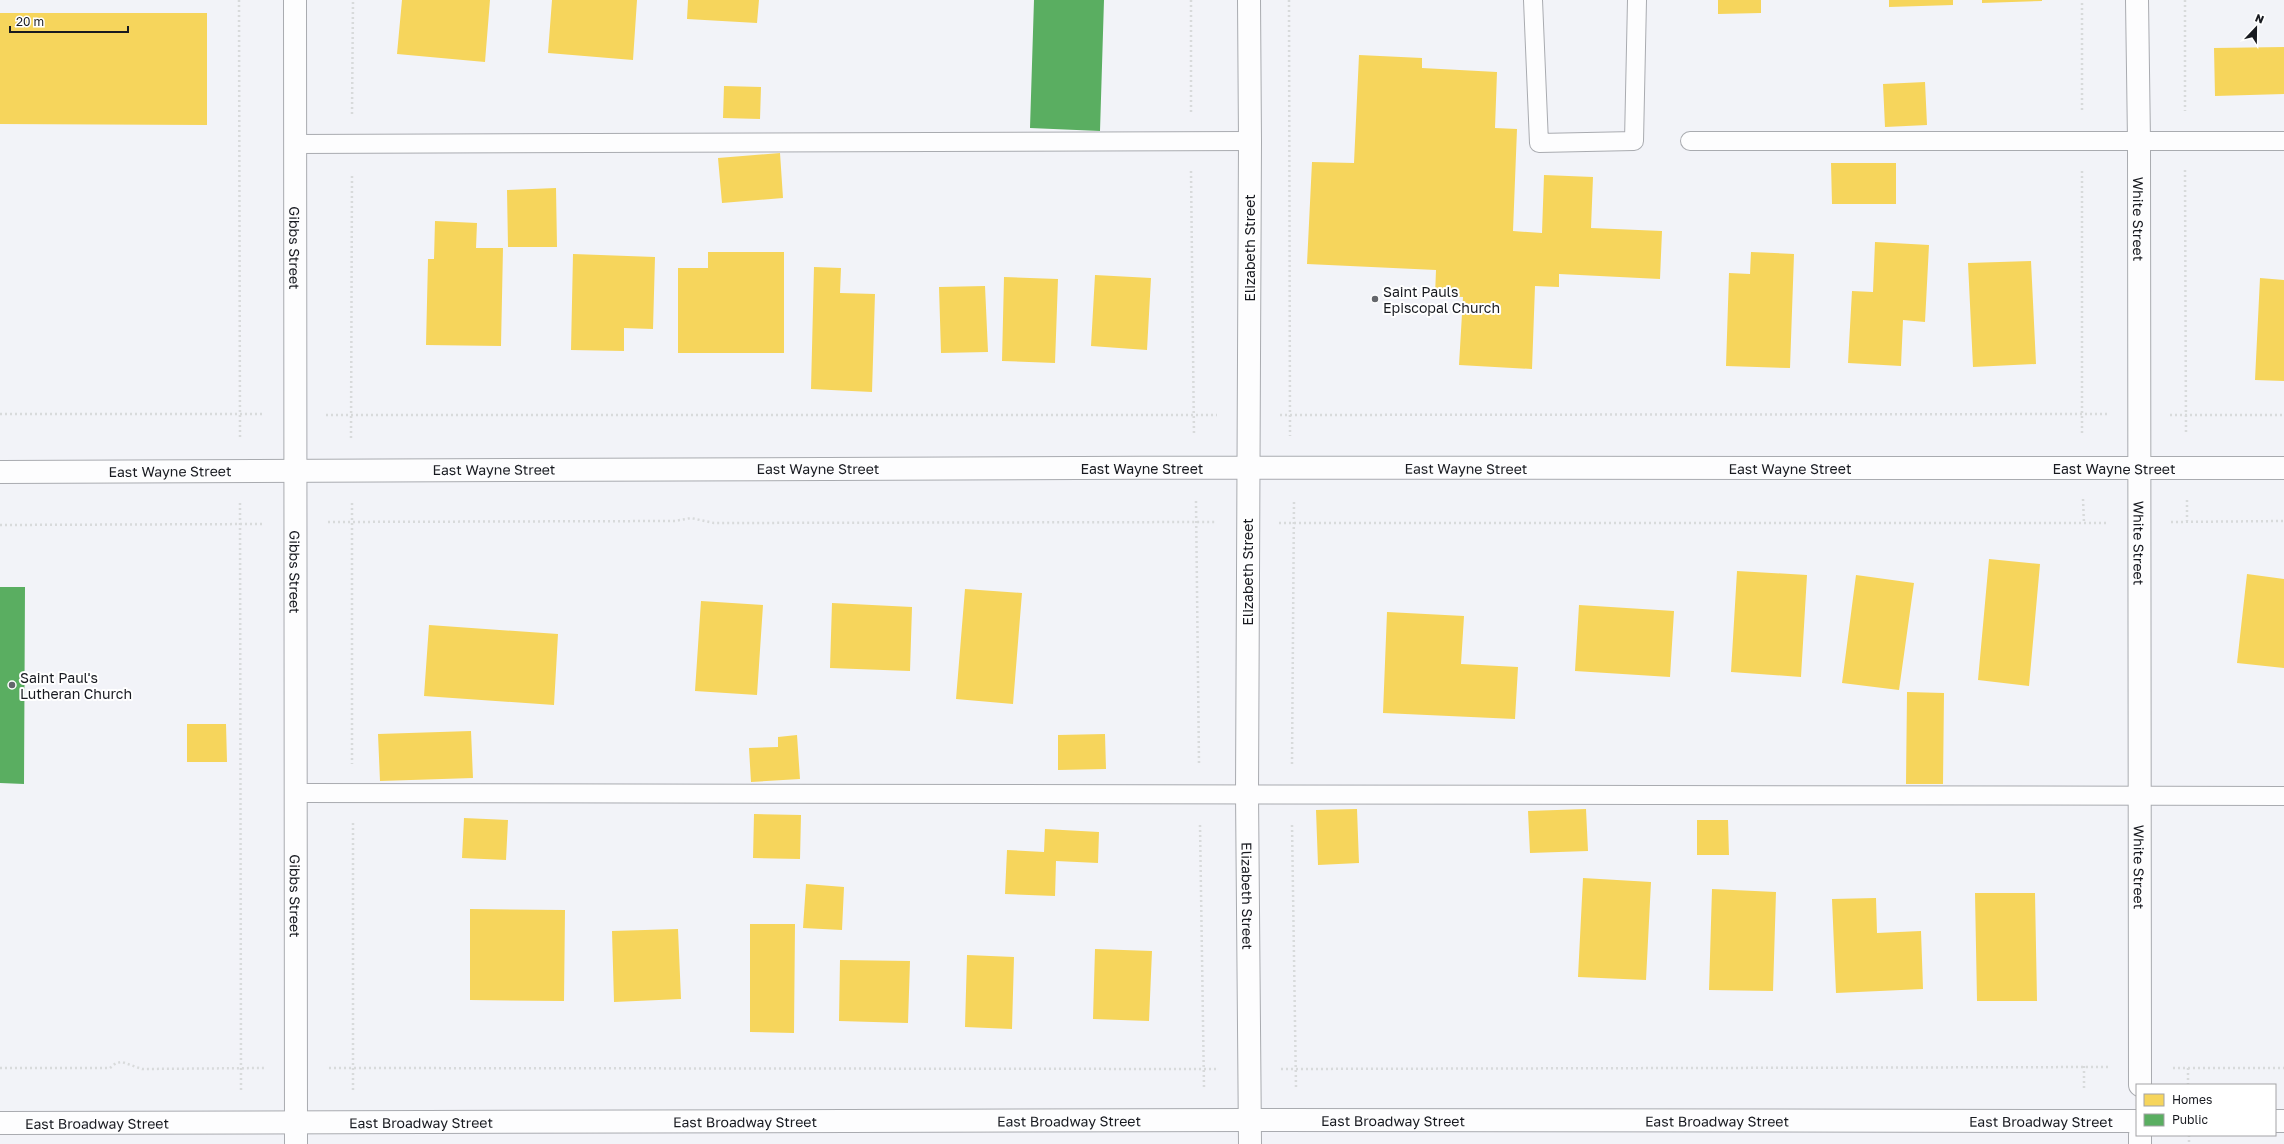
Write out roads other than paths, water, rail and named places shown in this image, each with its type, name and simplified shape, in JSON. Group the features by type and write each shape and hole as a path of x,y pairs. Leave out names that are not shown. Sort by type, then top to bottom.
{"street":[{"name":"Gibbs Street","path":"295,0 296,1144"},
{"name":"Elizabeth Street","path":"1249,0 1250,141 1247,793 1250,1144"},
{"name":"White Street","path":"2137,0 2139,141 2138,469 2140,1076"},
{"name":"East Wayne Street","path":"0,472 295,469 1196,467 2284,468"},
{"name":"East Broadway Street","path":"0,1123 296,1121 1250,1120 2136,1121"}],"lane":[{"path":"1533,0 1539,143 1634,141 1637,0"},
{"path":"296,144 1250,141"},
{"path":"1690,141 2284,141"},
{"path":"296,793 1291,793 2284,796"}],"place":[{"name":"Saint Pauls Episcopal Church","path":"1375,299"},
{"name":"Saint Paul's Lutheran Church","path":"12,685"}]}
